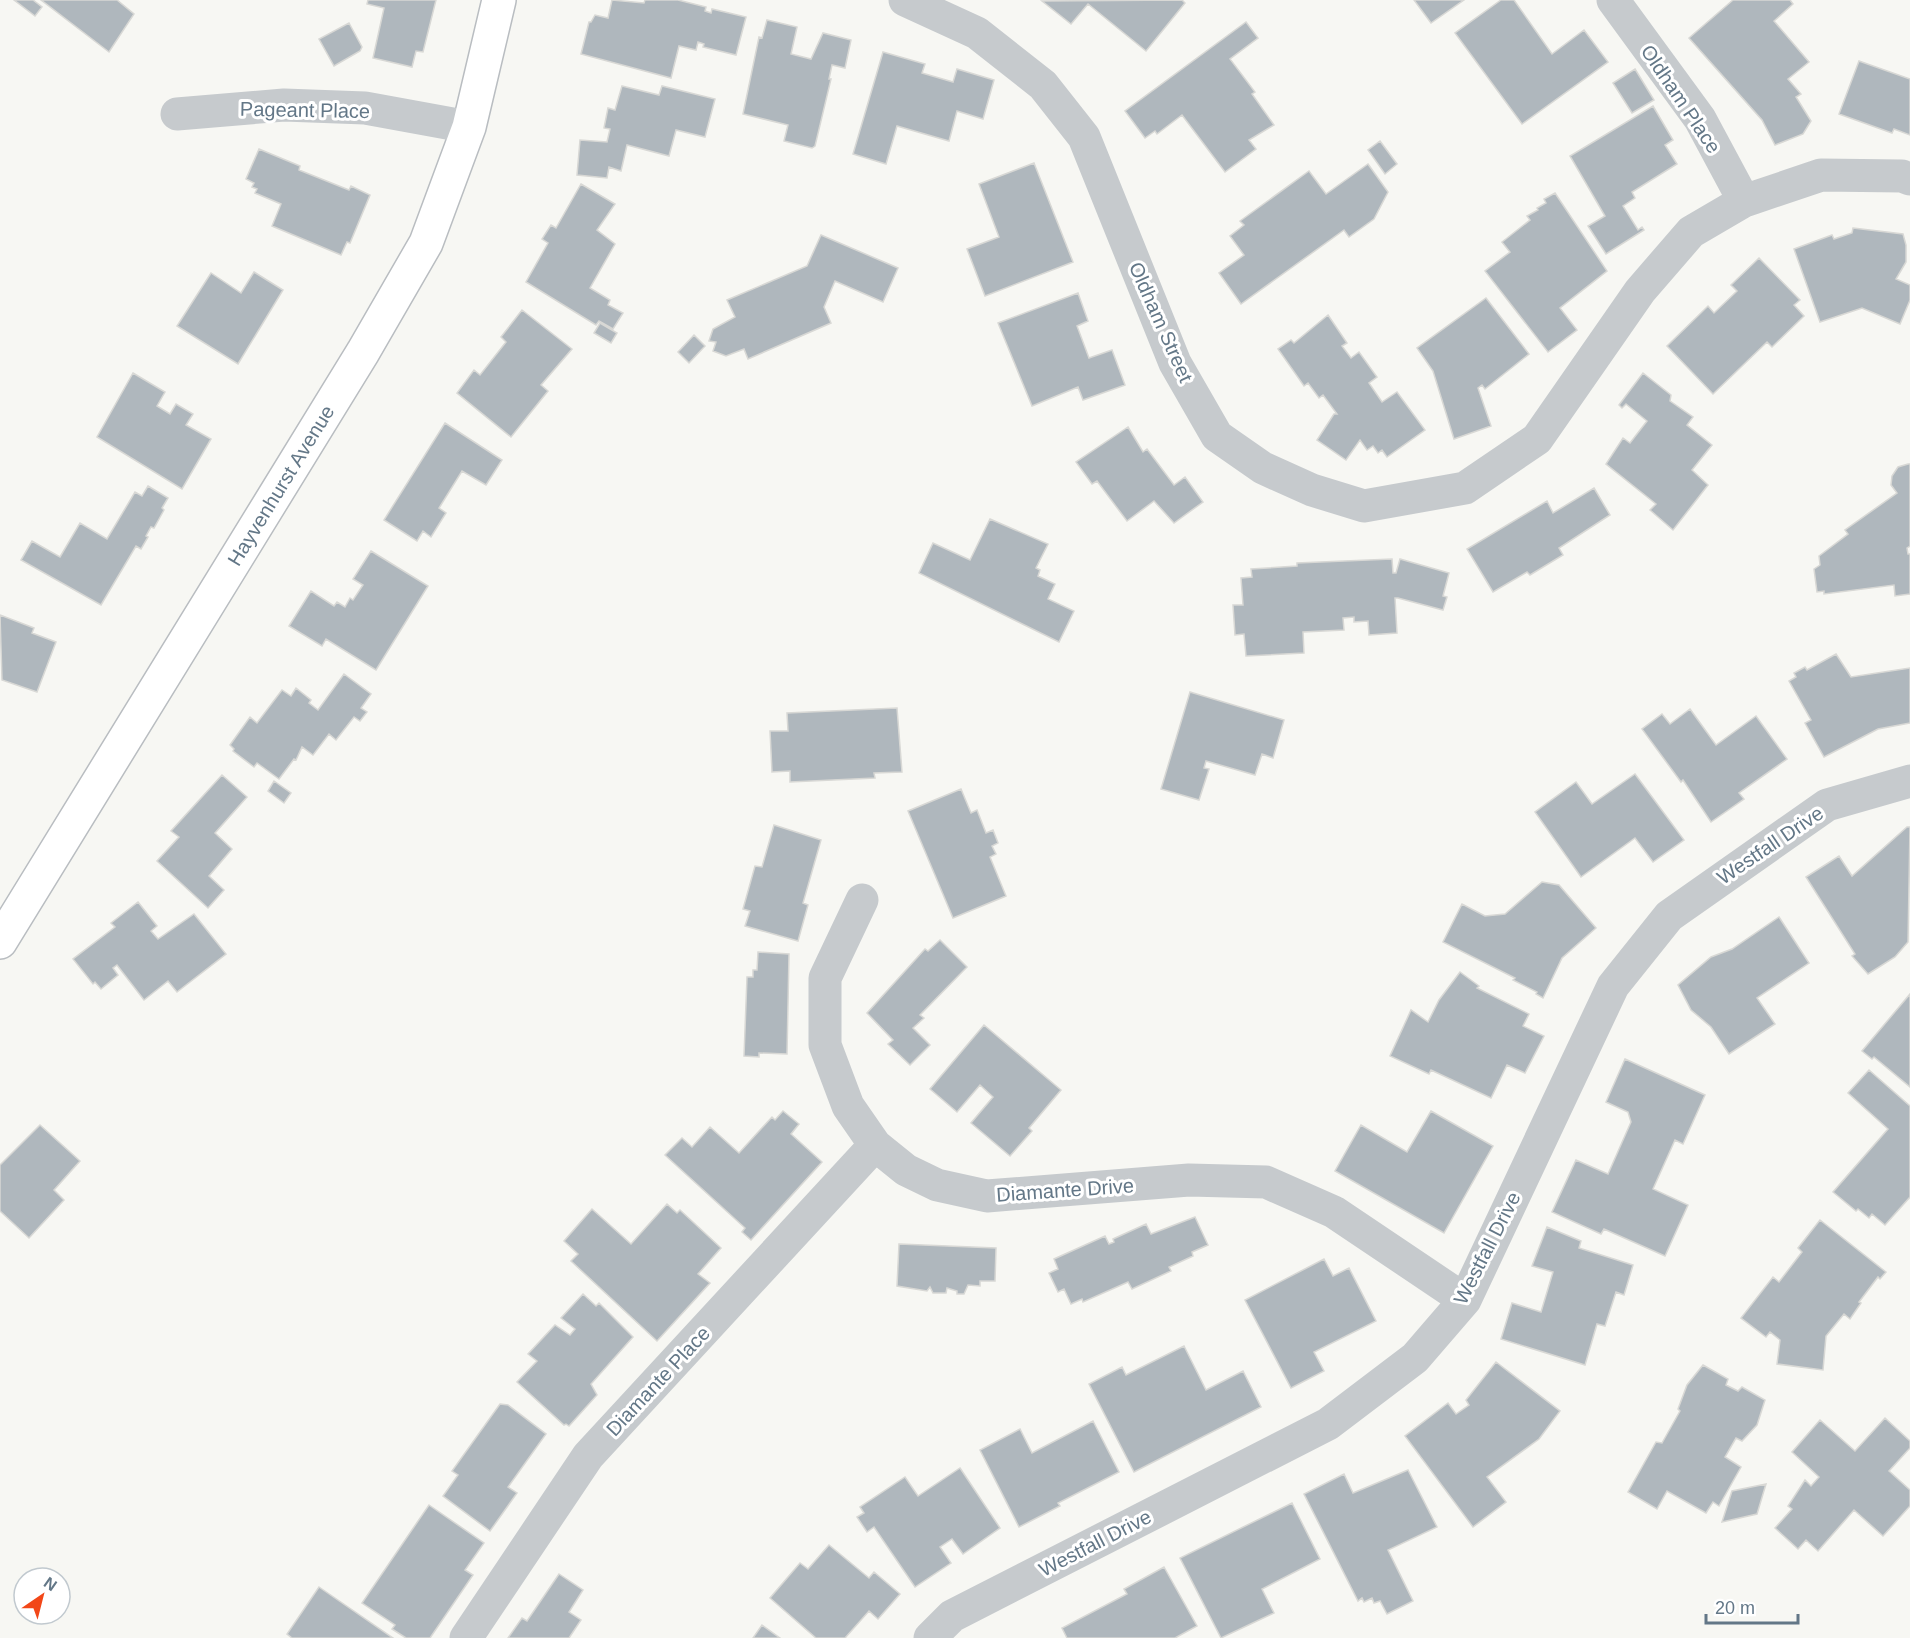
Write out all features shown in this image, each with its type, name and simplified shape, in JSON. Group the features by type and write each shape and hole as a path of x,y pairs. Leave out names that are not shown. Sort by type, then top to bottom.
{"main road":[{"name":"Hayvenhurst Avenue","path":"0,942 363,352 426,243 469,127 499,0"}],"street":[{"name":"Oldham Street","path":"905,0 978,33 1043,85 1084,137 1175,363 1217,436 1263,468 1312,490 1364,506 1464,488 1537,439 1640,291 1691,232 1744,201 1821,176 1902,176 1910,179"},
{"name":"Oldham Place","path":"1613,0 1700,119 1744,201"},
{"name":"Pageant Place","path":"177,114 284,105 366,108 469,127"},
{"name":"Westfall Drive","path":"930,1638 951,1616 1328,1424 1415,1358 1465,1300 1613,986 1669,916 1827,806 1910,781"},
{"name":"Diamante Drive","path":"862,900 825,978 825,1045 848,1106 875,1145 906,1170 938,1185 987,1196 1189,1180 1266,1182 1334,1212 1465,1300"},
{"name":"Diamante Place","path":"466,1638 588,1456 875,1145"}],"building":[{"path":"14,0 33,0 42,7 35,16"},
{"path":"41,0 117,0 134,14 109,52"},
{"path":"368,0 436,0 423,52 416,51 412,67 373,58 384,8 367,4"},
{"path":"612,0 644,3 645,0 678,0 706,7 705,11 711,13 712,9 746,17 736,55 703,47 704,44 698,42 696,50 679,46 671,78 581,54 589,22 595,15 608,18"},
{"path":"1182,0 1185,3 1146,51 1088,4 1071,24 1042,1"},
{"path":"1414,0 1464,0 1431,23"},
{"path":"1501,0 1514,0 1552,54 1584,30 1608,62 1522,124 1455,33"},
{"path":"1733,0 1790,0 1793,4 1774,21 1809,62 1788,79 1801,94 1796,97 1811,121 1803,134 1775,145 1762,120 1689,38"},
{"path":"767,20 797,27 791,54 811,59 823,33 851,40 845,68 832,65 829,79 831,79 815,146 812,148 784,141 788,125 743,114 759,37 762,38"},
{"path":"1246,22 1258,38 1230,59 1255,92 1252,94 1274,125 1249,140 1256,149 1225,172 1182,115 1157,134 1155,131 1145,138 1125,111"},
{"path":"349,23 362,47 360,51 334,66 319,39"},
{"path":"883,52 925,64 922,73 953,82 957,69 994,80 983,119 957,111 949,141 897,126 886,164 853,154"},
{"path":"1859,61 1910,79 1910,135 1894,129 1892,133 1839,114"},
{"path":"1635,69 1654,100 1632,113 1613,83"},
{"path":"622,86 659,95 662,86 715,99 705,137 676,130 669,156 627,145 621,171 609,167 607,178 577,175 580,140 607,142 610,129 604,128 608,108 615,110"},
{"path":"1653,106 1673,140 1665,145 1677,164 1632,192 1635,198 1623,206 1638,230 1642,227 1644,230 1606,254 1588,226 1605,216 1570,156"},
{"path":"1380,141 1397,164 1385,174 1368,150"},
{"path":"259,149 300,166 299,170 349,190 351,186 370,195 350,243 347,242 341,255 272,226 281,204 255,193 257,189 252,187 254,183 246,179"},
{"path":"1034,163 1073,262 985,296 967,249 999,237 979,184"},
{"path":"1368,164 1388,192 1374,219 1349,237 1344,230 1241,304 1219,273 1244,255 1230,236 1244,225 1240,221 1309,171 1326,194"},
{"path":"581,184 615,204 597,230 615,244 590,288 610,300 608,305 623,313 613,329 599,321 596,325 526,282 548,243 542,239 551,225 556,228"},
{"path":"1555,193 1607,271 1560,308 1577,330 1548,352 1485,271 1510,252 1502,242 1530,220 1527,216 1546,203 1544,199"},
{"path":"1853,228 1903,234 1906,245 1906,262 1896,279 1910,285 1910,300 1900,324 1862,308 1820,322 1794,249 1832,235 1834,239 1852,233"},
{"path":"821,235 898,268 883,302 835,281 824,307 831,323 748,359 744,349 726,356 713,351 716,342 709,341 713,329 735,317 727,300 807,266"},
{"path":"1759,258 1800,300 1794,305 1804,316 1772,347 1767,342 1713,394 1667,346 1708,306 1714,313 1737,291 1731,285"},
{"path":"254,272 283,290 238,364 177,326 211,273 241,293"},
{"path":"1078,293 1088,321 1077,326 1089,358 1112,350 1125,385 1083,400 1078,387 1032,406 998,323"},
{"path":"1486,298 1529,354 1485,389 1482,385 1478,388 1491,426 1454,439 1433,371 1417,348"},
{"path":"522,310 572,349 541,385 548,391 511,437 457,393 474,370 480,375 506,342 501,337"},
{"path":"1328,315 1347,343 1342,346 1351,358 1359,352 1377,377 1369,383 1382,402 1397,392 1425,430 1387,457 1382,450 1378,453 1373,446 1367,450 1360,440 1346,460 1317,440 1334,414 1337,414 1323,395 1319,398 1308,383 1304,386 1278,349 1291,340 1294,343"},
{"path":"600,323 617,333 611,343 594,333"},
{"path":"694,335 705,346 689,363 678,352"},
{"path":"133,373 165,392 157,406 170,414 176,404 193,414 186,425 211,439 182,489 97,437"},
{"path":"1643,373 1671,395 1670,401 1693,417 1687,425 1712,445 1692,470 1708,485 1673,530 1650,510 1656,504 1606,464 1623,438 1630,443 1647,421 1626,404 1622,408 1619,405"},
{"path":"445,423 502,460 486,485 462,471 439,508 446,513 431,537 423,531 417,541 384,520"},
{"path":"1128,427 1143,452 1147,449 1174,485 1185,477 1203,502 1174,523 1154,501 1127,521 1097,481 1092,484 1076,462"},
{"path":"1910,464 1910,546 1907,548 1910,554 1910,594 1895,596 1894,585 1824,594 1824,591 1817,592 1814,569 1820,565 1819,556 1848,534 1845,530 1897,493 1891,485 1892,476 1898,467"},
{"path":"148,486 168,498 162,508 164,510 154,528 151,527 141,549 136,546 101,605 21,560 32,541 60,557 80,523 107,539 135,492 142,496"},
{"path":"1594,488 1610,515 1559,548 1563,555 1530,575 1527,572 1493,592 1467,549 1547,501 1553,513"},
{"path":"990,519 1048,544 1036,568 1040,570 1038,576 1055,584 1048,599 1074,611 1059,642 919,573 933,543 970,560"},
{"path":"371,551 428,586 376,670 326,639 322,646 289,626 311,591 334,606 337,602 345,607 350,598 353,600 363,585 353,579"},
{"path":"1392,559 1393,573 1396,573 1400,559 1449,573 1443,596 1447,597 1443,610 1395,598 1397,633 1369,635 1368,621 1354,622 1354,617 1343,618 1344,630 1303,632 1304,653 1246,656 1244,634 1235,635 1233,605 1243,605 1241,578 1252,577 1251,569 1297,566 1297,563"},
{"path":"0,615 34,628 32,633 56,642 37,692 2,680"},
{"path":"1836,654 1851,677 1910,668 1910,723 1878,729 1824,757 1805,723 1811,720 1789,681 1796,677 1794,673 1805,667 1807,670"},
{"path":"344,674 371,694 361,708 367,712 360,721 354,717 336,740 329,734 313,755 302,747 296,760 294,759 279,779 257,763 254,767 233,751 230,745 250,717 257,723 282,690 291,696 296,688 311,700 309,703 318,710"},
{"path":"1190,692 1284,720 1273,758 1262,754 1255,775 1206,761 1204,768 1209,769 1199,800 1161,789"},
{"path":"897,708 902,772 874,773 875,778 790,782 790,771 772,772 770,731 788,731 787,713"},
{"path":"1690,709 1716,745 1756,716 1787,759 1739,793 1744,799 1711,822 1683,780 1681,782 1642,729 1662,714 1670,724"},
{"path":"1635,774 1684,840 1653,862 1635,838 1581,877 1535,812 1576,782 1592,804"},
{"path":"222,775 247,797 215,833 232,849 209,876 224,890 208,908 157,861 179,837 171,831"},
{"path":"274,781 291,793 284,803 268,791"},
{"path":"961,789 971,813 977,810 986,833 993,830 998,843 992,846 996,854 990,857 1006,896 953,918 908,811"},
{"path":"774,825 821,840 803,903 808,905 798,941 745,926 750,911 743,909 755,866 762,867"},
{"path":"1907,827 1910,827 1908,942 1895,957 1868,974 1852,956 1855,954 1806,877 1839,856 1852,876"},
{"path":"1542,882 1559,885 1596,928 1562,958 1543,998 1536,994 1537,992 1513,980 1515,978 1443,942 1462,904 1485,916 1505,914"},
{"path":"138,902 157,926 151,931 158,939 194,914 226,954 177,992 168,981 144,1000 117,965 113,968 118,975 101,989 95,982 93,984 73,959 115,927 111,923"},
{"path":"1779,917 1809,963 1757,998 1775,1024 1729,1054 1711,1027 1691,1010 1678,985 1711,957 1732,949"},
{"path":"940,940 967,967 920,1015 924,1018 913,1028 930,1045 910,1065 888,1044 893,1040 867,1013 925,949 928,951"},
{"path":"758,952 789,954 787,1054 759,1053 759,1057 744,1056 747,977 753,977 753,970 757,970"},
{"path":"1460,972 1479,986 1477,988 1529,1014 1523,1026 1544,1036 1525,1073 1507,1065 1491,1098 1431,1070 1429,1074 1390,1056 1411,1010 1428,1022 1439,1000"},
{"path":"1910,994 1910,1087 1874,1057 1872,1059 1862,1051"},
{"path":"984,1025 1061,1090 1029,1128 1032,1131 1010,1156 971,1123 993,1097 980,1085 957,1112 930,1089"},
{"path":"1625,1059 1705,1095 1683,1144 1675,1140 1653,1189 1688,1205 1665,1256 1604,1229 1601,1234 1552,1212 1576,1160 1608,1174 1631,1122 1628,1112 1606,1102"},
{"path":"1869,1070 1910,1106 1910,1197 1885,1225 1872,1214 1869,1218 1858,1209 1856,1211 1833,1192 1888,1129 1848,1093"},
{"path":"783,1111 799,1124 791,1134 822,1162 751,1240 742,1232 745,1228 665,1155 682,1138 692,1147 710,1127 739,1153 772,1117 775,1120"},
{"path":"1431,1111 1493,1146 1444,1233 1335,1171 1361,1125 1407,1152"},
{"path":"40,1125 80,1161 54,1190 64,1200 29,1238 0,1211 0,1165"},
{"path":"667,1204 677,1213 680,1210 721,1248 698,1274 710,1283 657,1341 571,1261 578,1254 564,1241 592,1209 631,1244"},
{"path":"1195,1217 1208,1245 1192,1252 1193,1256 1169,1267 1171,1271 1132,1289 1128,1282 1083,1302 1082,1299 1071,1304 1064,1289 1058,1292 1049,1273 1058,1269 1054,1259 1105,1236 1109,1244 1114,1242 1113,1239 1146,1224 1151,1234"},
{"path":"1820,1220 1886,1272 1880,1279 1878,1277 1859,1302 1861,1303 1850,1319 1844,1314 1826,1336 1823,1370 1777,1364 1780,1340 1770,1332 1766,1337 1741,1318 1773,1277 1779,1282 1802,1252 1798,1248"},
{"path":"1547,1227 1581,1241 1579,1248 1633,1265 1624,1295 1616,1292 1605,1326 1597,1324 1585,1365 1501,1339 1512,1303 1541,1312 1553,1272 1532,1266"},
{"path":"899,1244 996,1248 995,1281 980,1281 980,1286 968,1285 964,1294 957,1294 957,1291 947,1288 946,1293 933,1293 930,1287 927,1291 897,1286"},
{"path":"1324,1259 1333,1276 1349,1268 1376,1321 1314,1352 1324,1371 1291,1388 1245,1300"},
{"path":"583,1294 596,1306 599,1303 633,1337 591,1384 597,1395 569,1426 564,1425 517,1382 537,1361 528,1354 555,1325 570,1335 575,1329 561,1318"},
{"path":"1184,1346 1206,1390 1243,1371 1261,1407 1134,1472 1089,1384 1122,1367 1126,1375"},
{"path":"1496,1362 1560,1411 1539,1439 1487,1477 1506,1502 1473,1527 1405,1436 1448,1403 1456,1414 1469,1405 1466,1400"},
{"path":"1703,1365 1728,1379 1726,1385 1738,1391 1742,1387 1765,1400 1757,1425 1742,1441 1736,1438 1725,1457 1741,1467 1719,1506 1713,1502 1706,1513 1667,1491 1657,1509 1628,1492 1656,1442 1662,1443 1680,1411 1678,1409 1687,1385"},
{"path":"500,1404 508,1405 546,1434 508,1487 517,1493 490,1531 443,1496 458,1475 452,1471"},
{"path":"1885,1418 1910,1441 1910,1448 1889,1471 1910,1490 1910,1506 1883,1536 1854,1510 1818,1551 1806,1540 1798,1549 1775,1528 1792,1509 1788,1506 1805,1480 1811,1486 1819,1477 1792,1452 1820,1420 1855,1451"},
{"path":"1093,1421 1119,1472 1058,1503 1060,1506 1019,1527 980,1450 1020,1429 1032,1453"},
{"path":"960,1468 1000,1528 963,1554 952,1539 940,1547 951,1563 915,1587 874,1527 867,1532 857,1517 864,1513 860,1507 905,1477 918,1496"},
{"path":"1408,1470 1437,1527 1388,1550 1413,1601 1387,1614 1380,1601 1374,1603 1372,1598 1364,1602 1362,1598 1358,1601 1304,1494 1344,1474 1353,1493"},
{"path":"1766,1484 1757,1514 1722,1522 1732,1491"},
{"path":"1292,1503 1320,1559 1262,1589 1274,1613 1221,1638 1180,1558"},
{"path":"429,1505 484,1543 465,1570 473,1575 430,1638 406,1638 392,1629 395,1625 362,1603"},
{"path":"829,1545 869,1578 874,1572 900,1594 878,1619 869,1611 845,1638 816,1638 770,1598 800,1563 808,1569"},
{"path":"1164,1567 1197,1626 1175,1638 1067,1638 1062,1628 1127,1594 1124,1589"},
{"path":"559,1574 583,1590 569,1612 581,1620 569,1638 508,1638 522,1618 527,1621"},
{"path":"319,1587 393,1638 292,1638 287,1634"},
{"path":"762,1625 780,1638 753,1638"}]}
